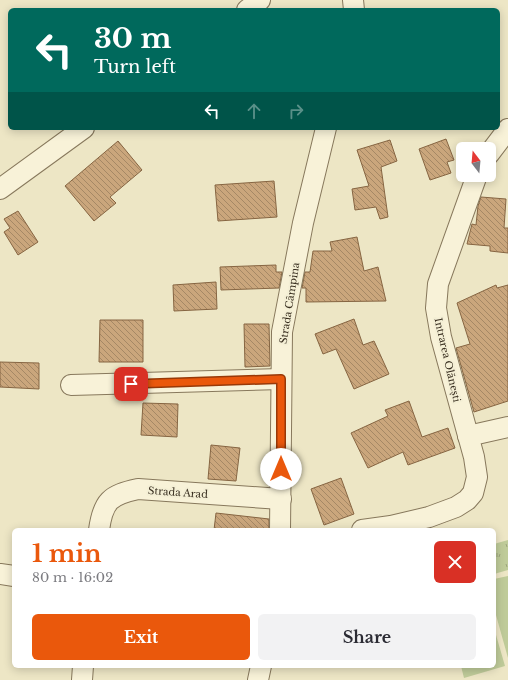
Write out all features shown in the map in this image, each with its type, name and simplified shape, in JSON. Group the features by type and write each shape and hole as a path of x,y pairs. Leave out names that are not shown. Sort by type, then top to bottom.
{"street":[{"path":"250,8 260,0"},
{"path":"496,145 508,129"},
{"path":"0,189 81,130"},
{"name":"Strada Câmpina","path":"280,528 282,332 288,294 326,130"},
{"name":"Intrarea Olănești","path":"376,528 429,517 456,507 467,500 473,493 477,477 474,456 441,337 436,308 438,284 474,182"},
{"path":"71,385 281,379"},
{"path":"468,436 508,428"},
{"name":"Strada Arad","path":"100,528 101,517 107,501 120,493 138,489 281,499"},
{"path":"0,574 12,576"},
{"path":"82,680 83,668"},
{"path":"258,680 261,668"}],"green space":[{"path":"508,540 508,570 496,573 496,543"},
{"path":"508,576 508,658 496,615 496,579"},
{"path":"496,635 505,666 464,678 462,668 496,668"}],"building":[{"path":"446,139 454,160 447,162 451,173 430,180 419,149"},
{"path":"390,140 397,161 381,167 388,217 380,219 376,207 355,210 352,189 369,186 357,150"},
{"path":"118,141 142,170 110,197 116,203 94,221 65,186"},
{"path":"274,181 277,217 218,221 215,185"},
{"path":"481,197 506,199 504,228 508,228 508,253 490,251 490,246 467,244 472,224 476,225 478,206"},
{"path":"18,211 38,242 18,255 4,232 10,228 4,219"},
{"path":"357,237 364,271 378,267 386,301 306,302 306,288 302,288 305,272 310,272 313,251 332,251 330,242"},
{"path":"276,265 276,272 282,272 279,288 221,290 220,267"},
{"path":"216,282 217,309 174,311 173,285"},
{"path":"496,285 497,288 508,285 508,401 474,412 456,348 470,344 457,303"},
{"path":"354,319 363,345 374,341 389,374 354,389 336,349 323,354 315,334"},
{"path":"100,320 143,320 143,362 99,362"},
{"path":"244,324 269,324 270,366 245,367"},
{"path":"0,362 39,363 39,389 0,387"},
{"path":"409,401 422,437 448,428 455,448 408,465 403,452 368,468 351,433 388,416 385,410"},
{"path":"143,403 178,404 177,437 141,435"},
{"path":"211,445 240,448 236,481 208,479"},
{"path":"341,478 354,514 324,525 311,489"},
{"path":"216,513 269,519 269,528 214,528"}],"route":[{"path":"131,384 281,379 281,469"}]}
